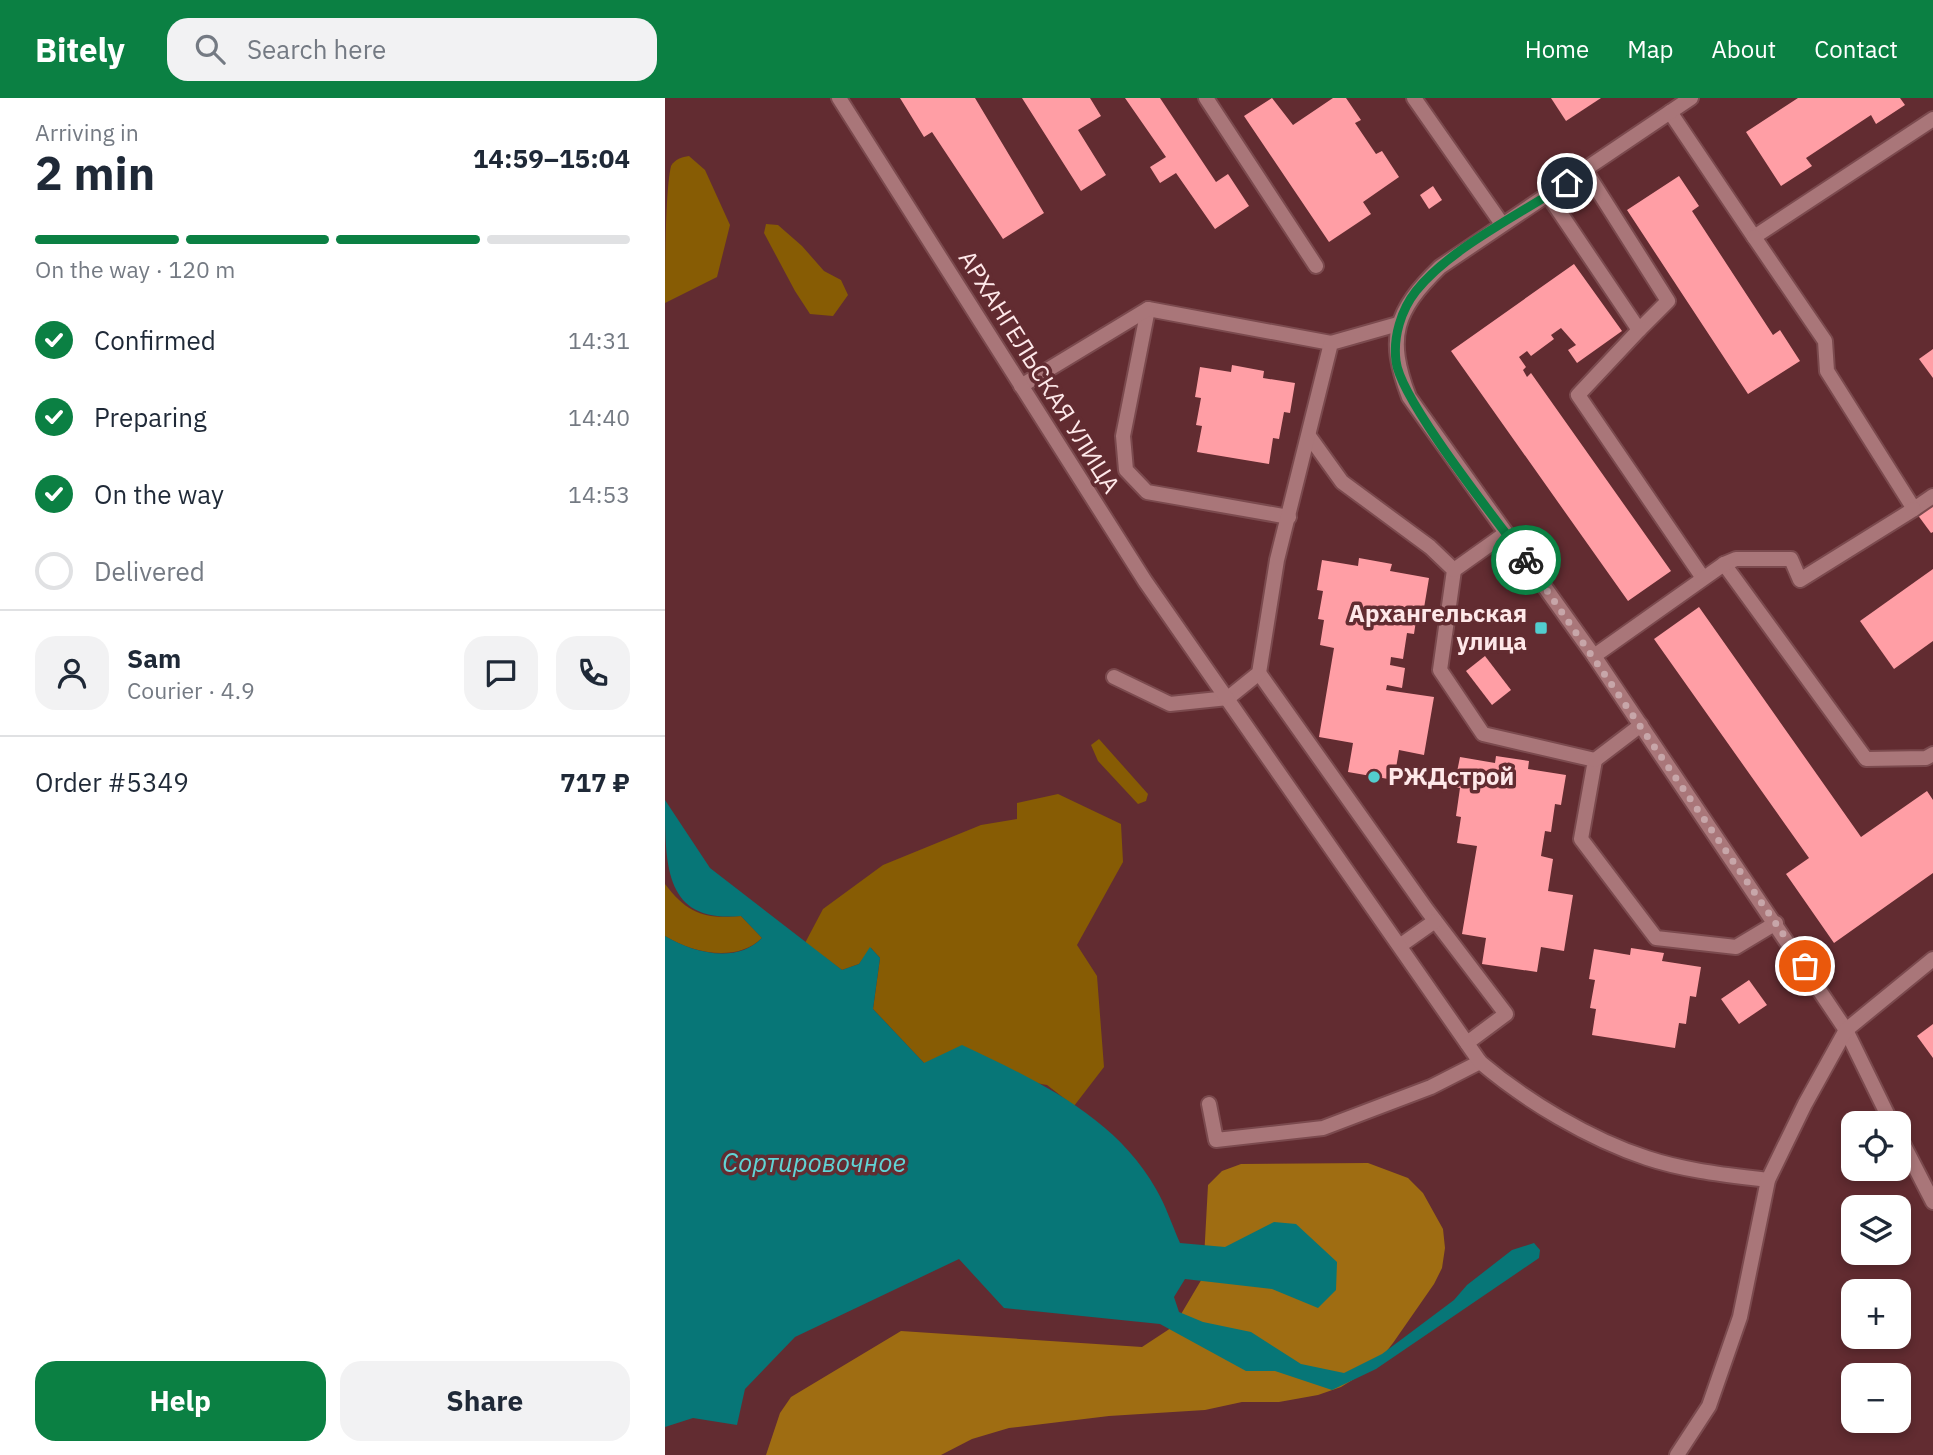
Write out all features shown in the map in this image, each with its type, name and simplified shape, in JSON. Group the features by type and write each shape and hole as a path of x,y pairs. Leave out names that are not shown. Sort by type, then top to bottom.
{"street":[{"name":"АРХАНГЕЛЬСКАЯ УЛИЦА","path":"839,98 1145,581 1480,1062 1519,1095 1646,1158 1711,1173 1768,1180"},
{"path":"1206,98 1316,266"},
{"path":"1415,98 1502,224"},
{"path":"1691,98 1440,268 1415,292 1398,324 1396,362 1409,397 1594,656 1846,1030 1886,1111"},
{"path":"1670,113 1825,341 1827,372 1913,509"},
{"path":"1753,237 1933,119"},
{"path":"1585,170 1668,301 1578,395 1703,578"},
{"path":"1548,195 1639,330"},
{"path":"1148,309 1123,436 1126,470 1147,492 1289,517"},
{"path":"1021,386 1148,309 1331,343 1398,324"},
{"path":"1114,677 1170,704 1228,698 1259,673 1277,560 1331,343"},
{"path":"1308,436 1342,482 1430,547 1454,570"},
{"path":"1594,656 1724,564 1736,559 1791,559 1800,580 1933,496"},
{"path":"1506,533 1454,570 1440,670 1483,734 1595,760"},
{"path":"1724,564 1866,759 1931,760"},
{"path":"1259,673 1435,920 1506,1014 1467,1043"},
{"path":"1641,726 1595,760 1581,839 1656,938 1736,947 1776,923"},
{"path":"1401,945 1435,920"},
{"path":"1677,1455 1709,1406 1740,1317 1768,1180 1846,1030 1933,959"},
{"path":"1209,1104 1216,1140 1323,1128 1431,1087 1480,1062"},
{"path":"1911,1159 1933,1202"}],"shaded area":[{"path":"689,156 705,170 730,225 717,277 665,303 669,178 671,166 679,159"},
{"path":"766,224 778,225 802,246 824,271 841,280 848,295 833,316 810,314 764,233"},
{"path":"1099,739 1148,794 1146,801 1138,804 1098,761 1091,745"},
{"path":"1058,794 1121,824 1123,862 1077,945 1097,976 1104,1067 1074,1106 1047,1085 924,1063 873,1009 880,958 871,948 859,964 842,970 805,943 823,909 883,865 981,825 1017,819 1017,803"},
{"path":"665,884 689,908 707,915 741,916 762,938 740,951 714,953 688,947 665,936"},
{"path":"1368,1163 1408,1178 1423,1193 1443,1229 1445,1248 1442,1268 1434,1284 1393,1343 1375,1366 1341,1387 1318,1395 1279,1402 1242,1402 1205,1410 1109,1416 1009,1428 972,1439 941,1455 766,1455 780,1413 791,1397 901,1331 1142,1347 1174,1326 1203,1277 1208,1185 1222,1171 1241,1164"}],"water":[{"name":"Сортировочное","path":"665,800 710,868 842,970 859,964 870,947 880,958 873,1009 924,1063 962,1045 1044,1086 1096,1120 1119,1140 1139,1163 1160,1195 1180,1243 1225,1247 1274,1222 1296,1224 1337,1262 1336,1290 1318,1308 1272,1289 1185,1279 1174,1297 1179,1312 1203,1322 1251,1332 1301,1364 1344,1373 1382,1354 1454,1300 1467,1285 1512,1250 1534,1243 1540,1250 1539,1258 1376,1369 1332,1390 1275,1371 1246,1371 1160,1324 1004,1308 959,1259 795,1337 745,1389 737,1425 693,1418 665,1427 665,936 688,947 715,953 740,951 762,938 741,916 716,916 697,910 684,900 675,886 669,868"}],"building":[{"path":"900,98 975,98 1044,213 1003,239 932,132 924,137"},
{"path":"1022,98 1090,98 1101,116 1078,130 1106,175 1081,191"},
{"path":"1125,98 1160,98 1216,182 1228,174 1249,206 1215,229 1176,173 1160,183 1150,167 1166,157"},
{"path":"1272,98 1293,125 1333,98 1346,98 1361,120 1355,123 1376,154 1382,151 1399,177 1363,202 1371,214 1329,242 1244,116"},
{"path":"1551,98 1601,98 1566,121"},
{"path":"1798,98 1900,98 1905,105 1876,124 1871,115 1806,158 1812,166 1781,186 1746,132"},
{"path":"1679,176 1699,206 1692,211 1773,335 1780,330 1800,361 1748,394 1627,210"},
{"path":"1433,186 1442,200 1429,209 1420,195"},
{"path":"1574,264 1622,331 1577,363 1568,350 1576,345 1561,328 1551,335 1554,339 1531,356 1527,351 1519,357 1526,367 1523,370 1527,377 1531,373 1671,571 1628,601 1451,351"},
{"path":"1933,349 1933,378 1919,359"},
{"path":"1232,365 1264,371 1263,378 1295,383 1290,413 1284,412 1279,439 1273,438 1269,464 1197,452 1202,426 1196,425 1201,398 1195,397 1200,367 1231,372"},
{"path":"1933,503 1933,532 1931,533 1917,514"},
{"path":"1359,558 1392,564 1390,571 1429,578 1424,608 1418,607 1414,634 1407,633 1403,659 1391,657 1390,665 1405,668 1402,688 1387,685 1386,690 1434,697 1424,755 1399,750 1394,780 1348,772 1353,743 1319,737 1334,648 1320,645 1324,620 1318,619 1323,591 1317,590 1322,560 1358,566"},
{"path":"1933,569 1933,641 1894,669 1860,621"},
{"path":"1699,607 1861,837 1927,791 1933,800 1933,873 1834,943 1786,874 1809,858 1654,639"},
{"path":"1485,656 1511,690 1492,705 1466,671"},
{"path":"1496,756 1529,761 1528,769 1566,775 1561,805 1555,804 1551,832 1545,831 1541,856 1553,859 1548,891 1573,895 1564,951 1541,947 1537,972 1482,964 1486,938 1462,934 1477,846 1457,843 1461,817 1456,816 1460,788 1454,787 1460,757 1495,763"},
{"path":"1631,948 1664,953 1662,961 1701,967 1696,997 1690,996 1686,1024 1679,1023 1675,1048 1592,1035 1596,1009 1590,1008 1595,980 1589,979 1594,949 1630,955"},
{"path":"1749,980 1767,1005 1739,1024 1721,999"},
{"path":"1933,1024 1933,1058 1917,1036"}],"way so far":[{"path":"1526,560 1805,966"}],"place":[{"name":"Архангельская улица","path":"1541,628"},
{"name":"РЖДстрой","path":"1374,777"}],"route":[{"path":"1526,560 1409,397 1396,362 1398,324 1415,292 1440,268 1567,183"}]}
